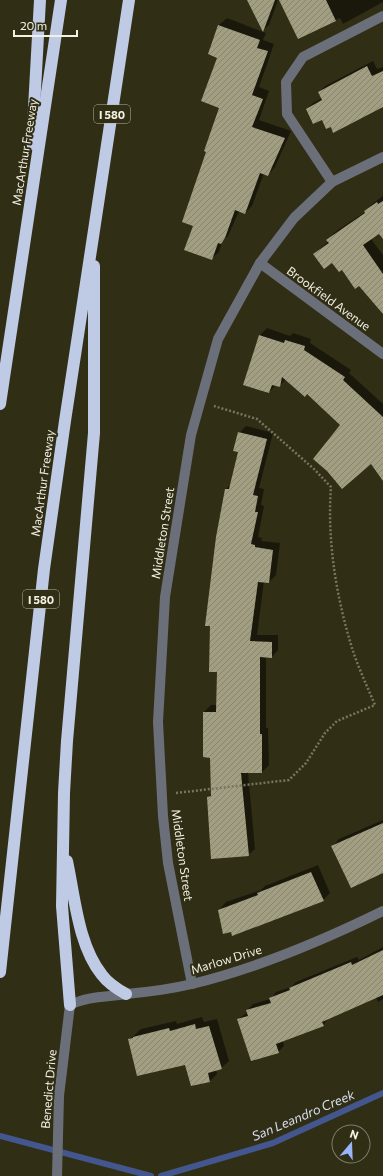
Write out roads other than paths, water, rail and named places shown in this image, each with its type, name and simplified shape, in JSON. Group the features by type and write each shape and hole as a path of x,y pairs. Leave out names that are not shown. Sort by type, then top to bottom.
{"highway":[{"path":"28,215 40,0"},
{"name":"MacArthur Freeway","path":"0,404 61,0"},
{"name":"MacArthur Freeway","path":"0,972 44,569 129,0"},
{"path":"70,1005 62,906 63,839 67,740 94,433 94,228"},
{"path":"63,839 81,931 93,961 102,975 126,994"}],"street":[{"path":"332,182 287,114 286,82 303,57 383,16"},
{"name":"Middleton Street","path":"192,984 168,863 158,722 165,597 191,435 218,339 260,263 294,218 332,182 383,157"},
{"name":"Brookfield Avenue","path":"260,263 383,354"},
{"name":"Marlow Drive","path":"70,1005 89,998 192,984 311,945 383,911"},
{"name":"Benedict Drive","path":"57,1176 59,1096 70,1005"}],"waterway":[{"name":"San Leandro Creek","path":"161,1176 273,1143 383,1093"},
{"name":"San Leandro Creek","path":"0,1136 151,1176"}]}
